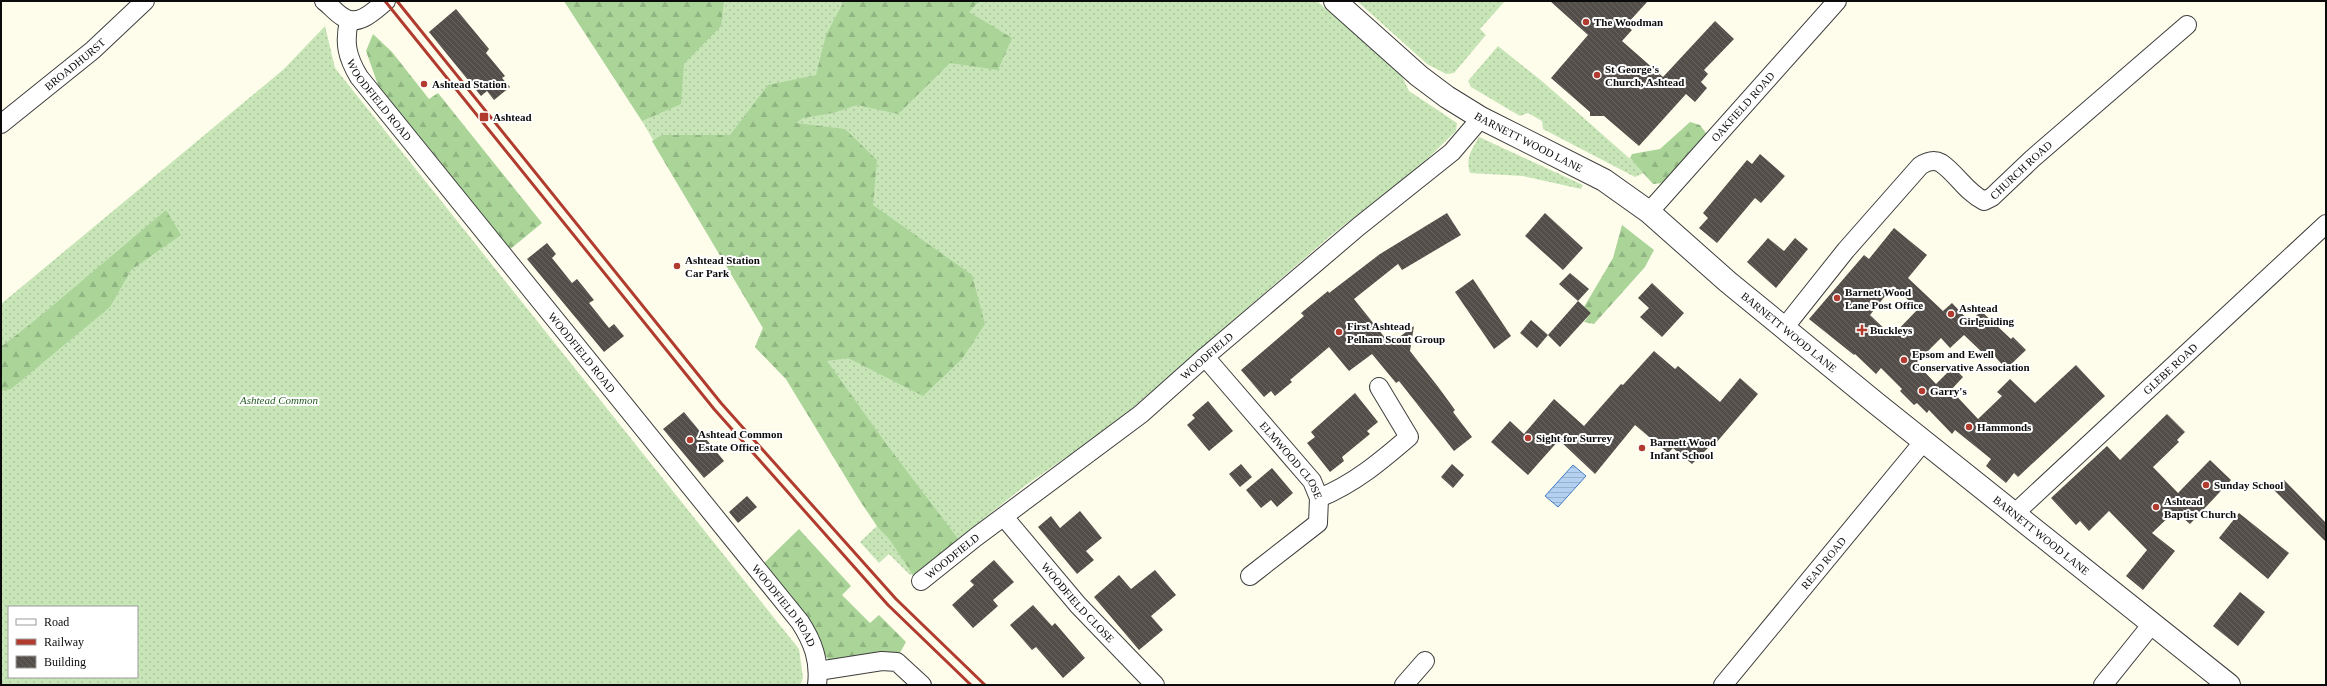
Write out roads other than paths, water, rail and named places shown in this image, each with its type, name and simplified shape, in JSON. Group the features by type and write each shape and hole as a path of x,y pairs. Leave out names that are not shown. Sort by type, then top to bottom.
{"street":[{"name":"BROADHURST","path":"1,124 93,50 145,1"},
{"path":"324,1 350,21 357,21 386,1"},
{"name":"BARNETT WOOD LANE","path":"1335,1 1419,76 1481,118 1604,180 1649,212 1728,282 1784,328 2229,685"},
{"name":"OAKFIELD ROAD","path":"1649,212 1837,1"},
{"name":"WOODFIELD ROAD","path":"350,21 346,36 346,48 349,60 359,77 800,622 815,650 818,678"},
{"name":"CHURCH ROAD","path":"1784,328 1846,250 1920,166 1929,161 1940,163 1973,196 1984,201 1992,197 2038,154 2188,25"},
{"name":"WOODFIELD","path":"921,581 1141,414 1205,356 1364,223 1452,152 1481,118"},
{"name":"GLEBE ROAD","path":"2015,513 2326,224"},
{"name":"ELMWOOD CLOSE","path":"1205,356 1312,481 1319,498 1318,523 1250,576"},
{"path":"1319,498 1340,490 1374,467 1409,437 1379,387"},
{"name":"READ ROAD","path":"1723,685 1924,441"},
{"name":"WOODFIELD CLOSE","path":"1004,517 1078,605 1155,685"},
{"path":"2103,685 2152,624"},
{"path":"818,678 882,661 897,662 922,685"},
{"path":"1404,685 1425,661"}],"water":[{"path":"1573,465 1586,476 1558,507 1545,496"}],"railway":[{"path":"385,1 714,409 888,605 971,685"},
{"path":"397,1 721,403 896,599 985,685"}],"place":[{"name":"The Woodman","path":"1586,22"},
{"name":"St George's Church, Ashtead","path":"1597,75"},
{"name":"Ashtead Station","path":"424,84"},
{"name":"Ashtead","path":"484,117"},
{"name":"Ashtead Station Car Park","path":"677,266"},
{"name":"Barnett Wood Lane Post Office","path":"1837,298"},
{"name":"Ashtead Girlguiding","path":"1951,314"},
{"name":"Buckleys","path":"1862,330"},
{"name":"First Ashtead Pelham Scout Group","path":"1339,332"},
{"name":"Epsom and Ewell Conservative Association","path":"1904,360"},
{"name":"Garry's","path":"1922,391"},
{"name":"Hammonds","path":"1969,427"},
{"name":"Sight for Surrey","path":"1528,438"},
{"name":"Ashtead Common Estate Office","path":"690,440"},
{"name":"Barnett Wood Infant School","path":"1642,448"},
{"name":"Sunday School","path":"2206,485"},
{"name":"Ashtead Baptist Church","path":"2156,507"}],"park label":[{"name":"Ashtead Common","path":"279,400"}]}
